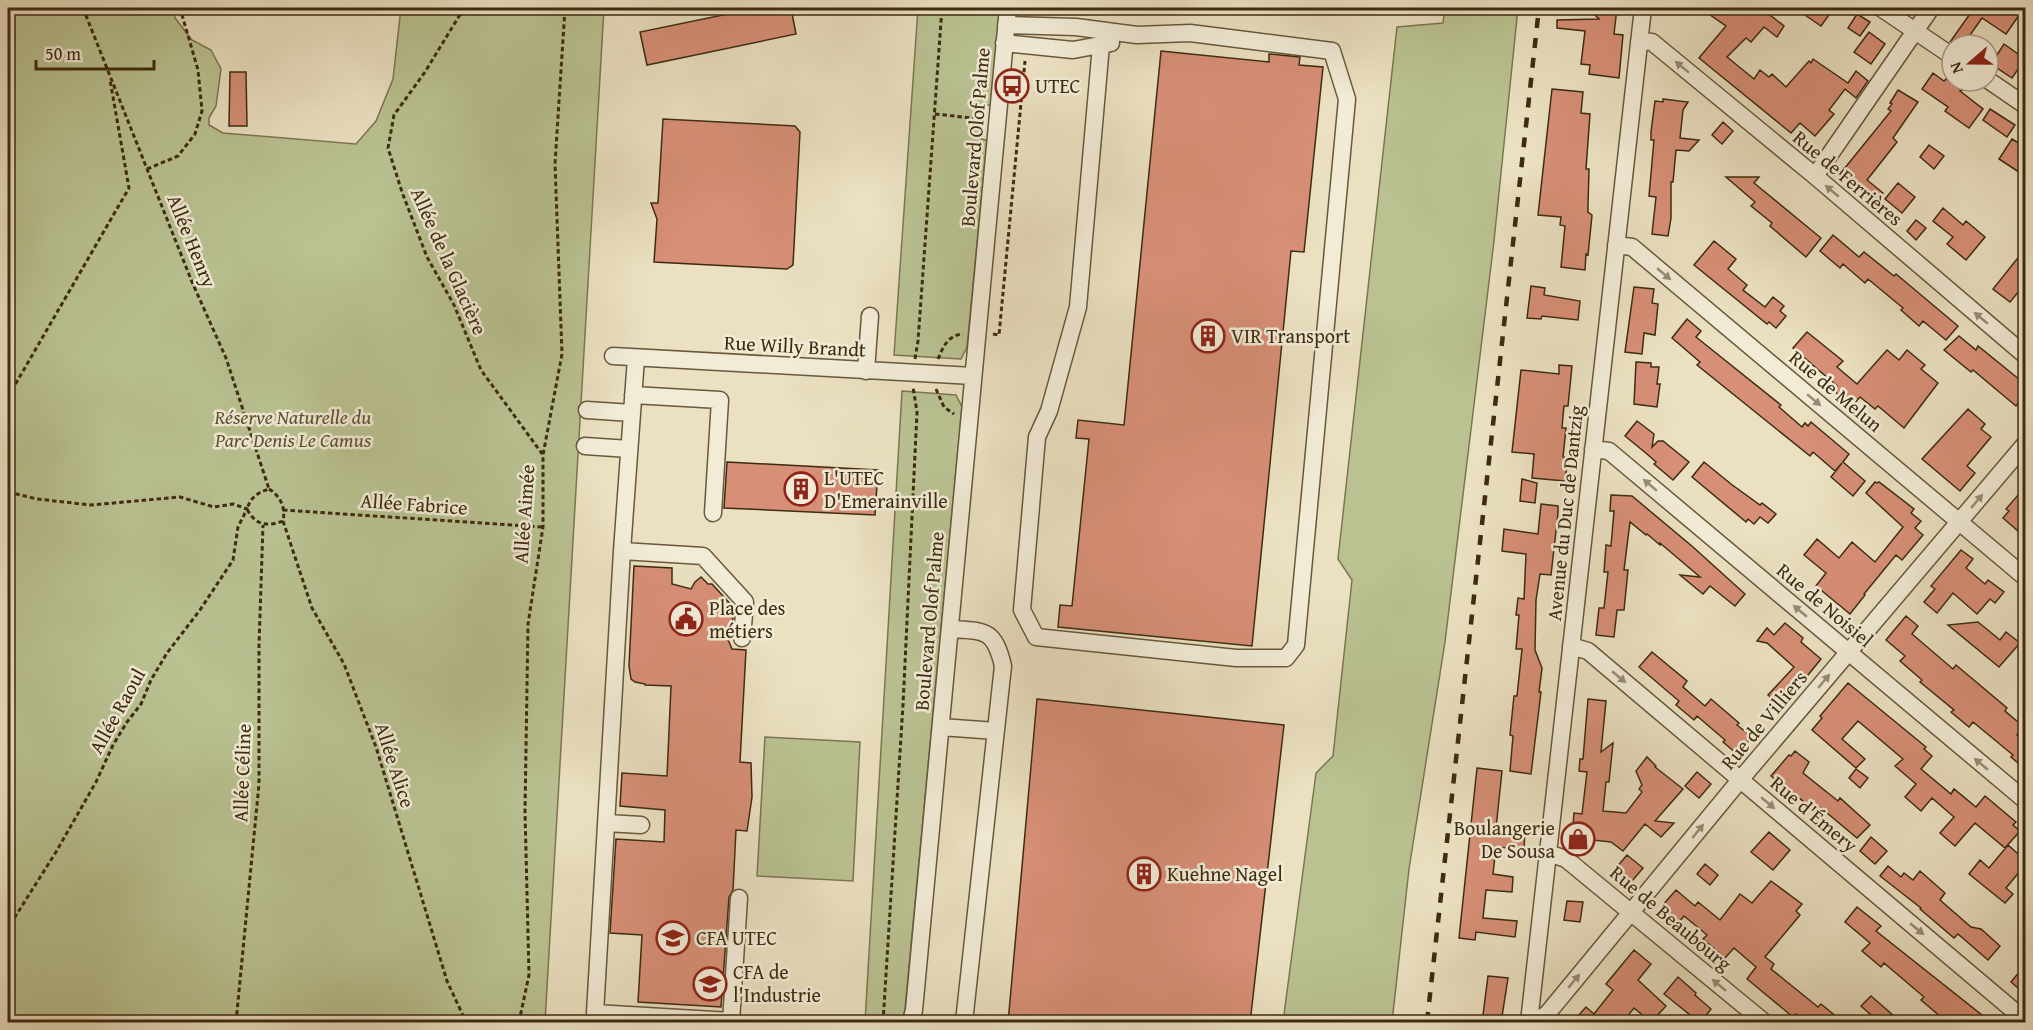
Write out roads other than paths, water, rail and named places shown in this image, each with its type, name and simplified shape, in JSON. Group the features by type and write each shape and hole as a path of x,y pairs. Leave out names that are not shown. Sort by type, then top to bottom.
{"street":[{"name":"Boulevard Olof Palme","path":"911,1023 1008,8"},
{"name":"Avenue du Duc de Dantzig","path":"1529,1023 1643,8"},
{"path":"1881,8 1940,48"},
{"path":"1815,176 1931,8"},
{"path":"1006,25 1076,27 1137,35 1190,33 1332,51 1347,99 1296,645 1286,658 1236,658 1036,637 1022,610 1037,437 1049,411 1078,307 1101,45"},
{"path":"1005,43 1073,50 1137,35"},
{"name":"Rue de Ferrières","path":"1639,41 1652,42 1815,176 2025,356"},
{"path":"2000,89 2025,106"},
{"name":"Rue de Melun","path":"1616,245 1632,247 2025,578"},
{"path":"866,371 870,316"},
{"name":"Rue Willy Brandt","path":"613,357 973,376"},
{"path":"636,358 622,551 595,1013 731,1022 738,1000 739,898"},
{"path":"633,395 720,400 713,513"},
{"path":"587,410 632,412"},
{"name":"Rue de Villiers","path":"1534,1023 1547,1014 1740,780 2025,443"},
{"path":"585,446 629,449"},
{"name":"Rue de Noisiel","path":"1593,448 1610,451 2025,801"},
{"path":"622,551 703,556 745,602 742,638"},
{"path":"950,629 980,631 990,635 999,648 1004,666 964,1023"},
{"name":"Rue d'Émery","path":"1571,645 1588,651 2025,1021"},
{"path":"941,727 996,731"},
{"path":"606,823 641,825"},
{"name":"Rue de Beaubourg","path":"1548,853 1566,859 1764,1023"}],"railway":[{"path":"1427,1022 1539,8"}],"place":[{"name":"UTEC","path":"1012,86"},
{"name":"VIR Transport","path":"1208,336"},
{"name":"L'UTEC D'Emerainville","path":"801,489"},
{"name":"Place des métiers","path":"686,619"},
{"name":"Boulangerie De Sousa","path":"1578,839"},
{"name":"Kuehne Nagel","path":"1144,874"},
{"name":"CFA UTEC","path":"673,938"},
{"name":"CFA de l'Industrie","path":"710,984"}],"park label":[{"name":"Réserve Naturelle du Parc Denis Le Camus","path":"293,428"}]}
